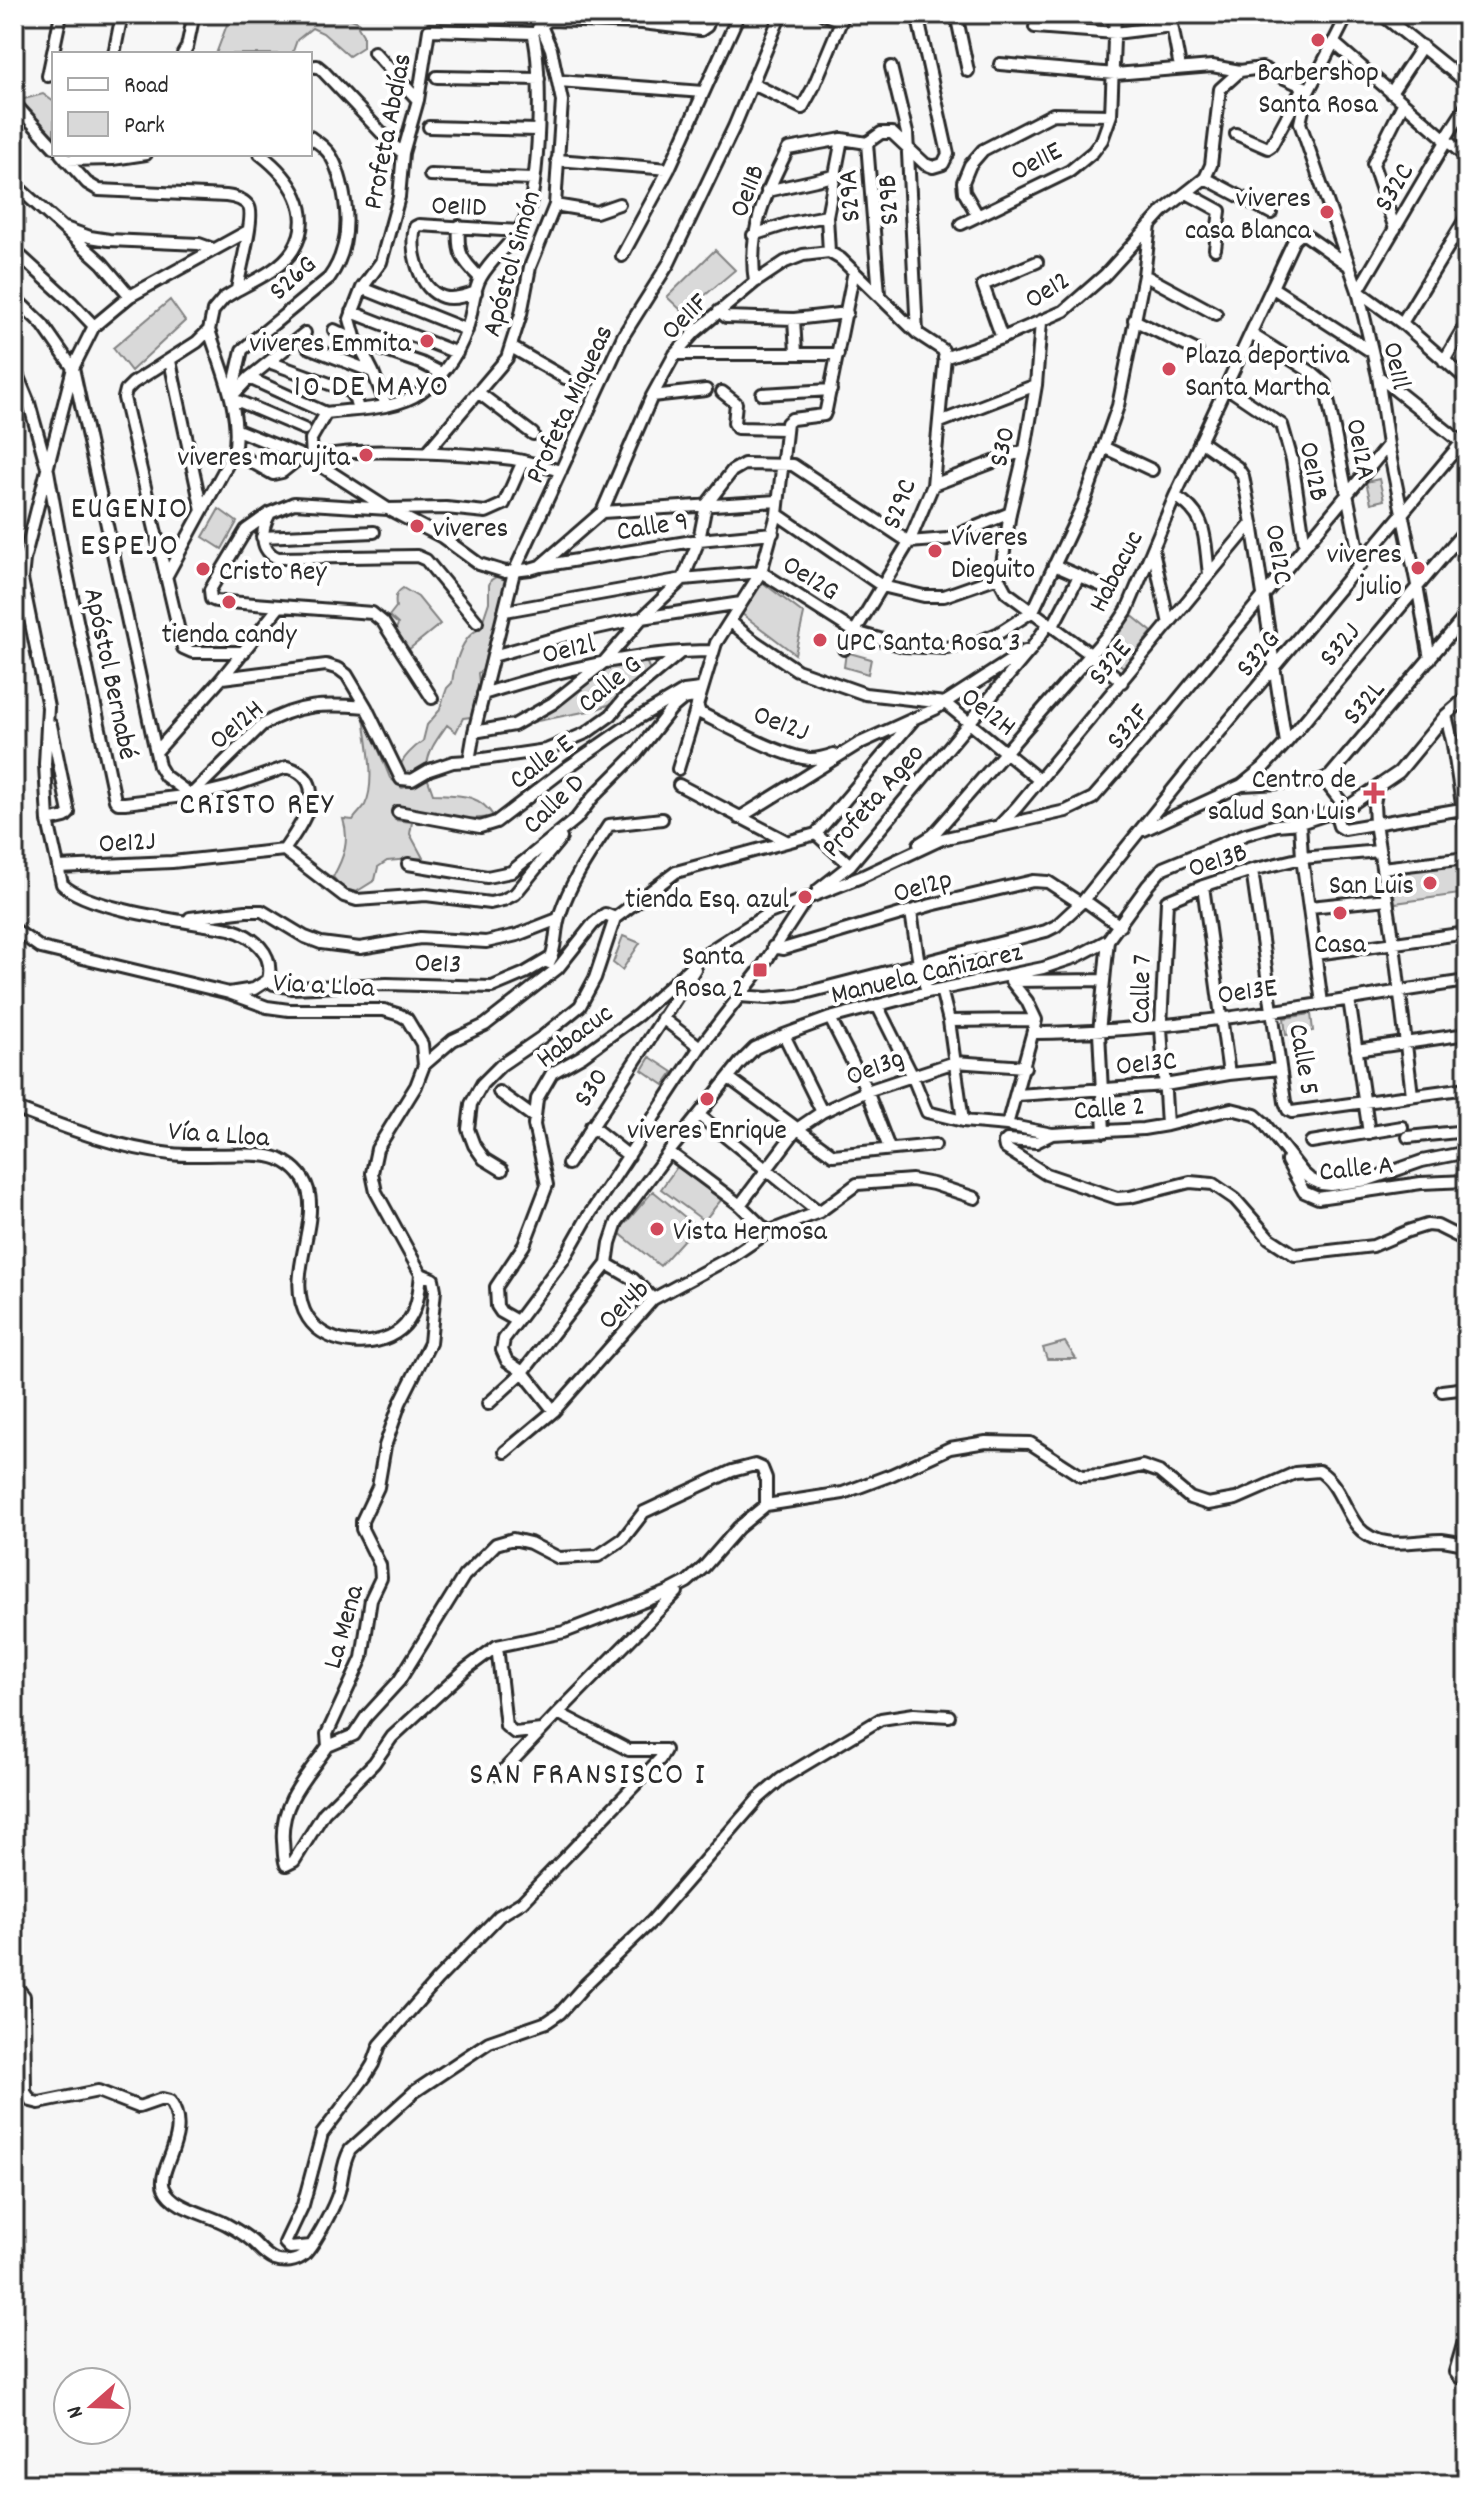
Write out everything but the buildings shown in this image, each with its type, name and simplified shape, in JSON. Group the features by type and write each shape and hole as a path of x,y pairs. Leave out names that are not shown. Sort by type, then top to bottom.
{"street":[{"path":"53,52 61,14"},
{"path":"114,52 122,14"},
{"path":"184,52 194,14"},
{"name":"Apóstol Simón","path":"427,452 501,367 511,347 530,267 555,205 562,101 551,49 536,29 536,14"},
{"name":"Profeta Abdías","path":"386,405 350,319 362,288 381,262 399,197 403,153 418,100 429,30 536,29 549,20 642,19 701,30 707,26 711,14"},
{"path":"622,256 669,169 739,14"},
{"name":"Profeta Miqueas","path":"469,761 514,572 623,336 669,263 753,84 781,14"},
{"path":"753,84 802,108 842,17 823,14"},
{"path":"907,146 925,164 933,167 943,164 948,154 917,14"},
{"path":"956,14 968,71"},
{"path":"978,216 964,192 963,182 970,165 983,150 1053,114 1111,115 1115,14"},
{"path":"1236,134 1268,148 1271,146 1348,14"},
{"path":"1381,14 1467,83"},
{"path":"1035,27 1115,33 1171,20 1179,62"},
{"path":"326,413 405,400 420,393 457,353 467,330 480,278 519,231 531,203 539,79 536,29"},
{"path":"1333,42 1467,158"},
{"path":"1391,93 1422,46"},
{"path":"374,52 418,100"},
{"path":"48,76 52,57"},
{"path":"1000,64 1115,74 1212,66 1240,71 1262,68 1306,88"},
{"path":"312,67 317,66 323,71 403,153"},
{"name":"S29B","path":"891,67 907,146 917,333"},
{"path":"1240,71 1220,89 1211,165 1205,178 1271,213"},
{"path":"437,77 539,79"},
{"path":"559,81 703,92"},
{"name":"Oe11l","path":"1306,88 1301,132 1358,291 1378,376 1388,445 1430,659"},
{"path":"14,103 52,145"},
{"path":"1395,229 1373,164 1403,104"},
{"name":"S32C","path":"1358,291 1467,105"},
{"name":"Oe11E","path":"961,224 1070,171 1102,140 1111,115"},
{"path":"429,127 537,130"},
{"name":"S29A","path":"879,294 867,143 886,131 896,135 907,146"},
{"name":"S26G","path":"231,398 242,350 329,278 343,251 347,214 338,170 327,150 312,139"},
{"path":"842,139 827,216 829,252 879,294 917,333 943,350 944,358"},
{"name":"Oe11B","path":"755,282 753,235 767,191 788,149 842,139 867,143"},
{"path":"63,157 113,159 133,156"},
{"path":"166,577 234,452 237,430 231,398 209,330 213,311 224,298 286,259 293,250 301,224 296,194 276,166 263,156"},
{"path":"63,157 87,183 99,190 235,197 243,200 251,215 237,290"},
{"path":"557,160 669,169"},
{"path":"430,175 533,179"},
{"path":"767,191 834,176"},
{"name":"Oe12","path":"944,358 1041,322 1072,305 1105,275 1163,211 1205,178"},
{"path":"14,186 102,263 130,296"},
{"path":"1187,193 1220,211 1215,249"},
{"path":"555,205 596,212 619,204"},
{"path":"753,235 790,223 827,216"},
{"path":"1402,323 1467,216"},
{"path":"1033,611 1085,500 1118,406 1144,275 1150,225"},
{"name":"Oe11D","path":"476,292 442,297 425,281 413,246 416,226 519,231"},
{"path":"459,226 460,255 480,278"},
{"path":"63,228 109,240 199,244 213,249"},
{"path":"48,821 69,813 22,579 24,560 73,368 94,326 130,296 248,231"},
{"name":"Habacuc","path":"888,863 933,835 1123,617 1200,441 1297,237 1304,234 1348,265"},
{"path":"14,250 94,326"},
{"name":"Oe11F","path":"514,572 540,566 602,512 652,396 675,354 695,332 755,282 785,262 803,255 829,252"},
{"path":"1002,338 983,285 1037,262"},
{"path":"678,769 713,651 761,572 777,514 787,423 792,419 824,415 854,271"},
{"path":"1144,275 1216,314"},
{"path":"362,288 467,330"},
{"path":"1273,288 1372,352"},
{"path":"1358,291 1402,323 1467,380"},
{"path":"14,297 43,325 73,368 159,766 165,776 191,795 230,787 277,769 293,768 308,782 311,800 306,817 284,850 344,896 357,900 426,895 490,903 503,900 515,894 576,819"},
{"path":"719,311 726,317 794,319 847,313"},
{"path":"352,312 457,353"},
{"path":"794,319 796,353"},
{"path":"1134,320 1197,351"},
{"name":"S30","path":"998,577 1036,385 1041,322"},
{"path":"1444,361 1467,322"},
{"path":"209,330 197,342 129,387 124,398 182,643 187,652 244,652"},
{"path":"334,330 355,337"},
{"path":"231,398 249,378 305,333"},
{"name":"Oe12A","path":"1251,334 1325,384 1361,564"},
{"path":"308,347 373,372"},
{"path":"511,347 565,378"},
{"path":"380,349 441,373"},
{"path":"675,354 838,354"},
{"name":"S29C","path":"844,649 909,542 933,485 944,358"},
{"path":"170,361 202,511"},
{"path":"269,362 349,391 358,409"},
{"name":"Apóstol Bernabé","path":"14,367 29,403 48,471 113,794 118,803 191,795"},
{"path":"1378,376 1466,442"},
{"path":"249,378 326,413"},
{"path":"940,422 1036,385"},
{"name":"Oe12B","path":"1226,387 1282,425 1292,460 1305,546"},
{"path":"652,396 706,390"},
{"path":"762,394 831,390"},
{"path":"722,392 736,403 734,423 737,428 785,429"},
{"path":"479,393 533,434"},
{"path":"231,398 304,429"},
{"path":"307,458 311,439 326,413"},
{"path":"237,430 307,458 388,509 442,537 479,564 514,572"},
{"name":"Oe12C","path":"1200,441 1240,471 1252,523 1286,743"},
{"name":"S32G","path":"739,996 767,998 797,995 1052,929 1082,901 1402,514 1466,442"},
{"name":"S32F","path":"806,899 942,839 1072,809 1093,798 1163,718 1388,445"},
{"path":"1103,447 1152,470"},
{"path":"933,485 1025,450"},
{"path":"234,452 273,474 307,458 329,453 427,452 523,461 561,471"},
{"path":"432,698 378,616 353,611 216,601 209,595 246,530 270,513 294,503 492,511 504,504 523,461"},
{"path":"474,732 514,725 553,703 603,663 642,618 683,579 699,540 706,505 737,466 793,465 909,542 947,539 1010,513"},
{"path":"1175,496 1199,517 1209,574"},
{"path":"602,512 778,501"},
{"path":"270,513 263,525 262,537 271,556 417,556 426,560 477,622"},
{"path":"777,514 882,586 924,596 944,596 998,577 1004,591 1090,654 1122,682"},
{"name":"S32E","path":"998,826 1122,682 1252,523"},
{"name":"S32J","path":"1242,785 1286,743 1467,528"},
{"path":"262,537 374,532"},
{"name":"Calle 9","path":"540,566 699,540 773,533"},
{"path":"1153,550 1169,624"},
{"path":"1054,565 1102,586"},
{"name":"Oe12G","path":"505,611 683,579 761,572 855,632 904,646 960,647 988,639 1033,611"},
{"name":"Profeta Ageo","path":"523,1372 507,1361 502,1345 504,1339 564,1259 700,1047 760,970 806,899 850,865 1051,625 1079,576"},
{"path":"493,656 642,618 741,603"},
{"path":"156,752 222,678 279,607"},
{"name":"S32L","path":"1324,780 1467,614"},
{"name":"Oe12H","path":"731,622 797,670 865,694 945,703 1039,780"},
{"path":"739,818 858,744 945,703 1031,649"},
{"name":"Oe12l","path":"483,694 603,663 681,652 713,651"},
{"name":"Calle G","path":"469,761 546,750 586,733 611,715 623,700 681,652"},
{"path":"222,678 326,665 339,669 347,675 366,707 401,779 412,780 429,770 453,762 469,761"},
{"name":"Calle E","path":"398,812 480,827 489,825 503,818 565,769 640,717 684,691 699,697"},
{"name":"Oe12J","path":"699,697 700,713 775,749 800,757 821,758 858,744"},
{"name":"Calle D","path":"408,864 487,877 511,872 576,819 593,797 636,754 671,709 683,699 699,697"},
{"name":"Manuela Cañizarez","path":"488,1404 523,1372 607,1264 617,1222 669,1152 755,1048 830,1018 927,992 1010,978 1076,957 1108,940 1163,868 1246,834 1277,825 1300,823 1346,808 1377,788 1399,772 1446,715 1467,697"},
{"name":"Oe12H","path":"191,795 262,725 274,718 313,705 366,707"},
{"path":"48,707 45,764 48,821 62,884 68,890 117,908 247,934 268,958 268,980 254,989 229,993"},
{"path":"1446,715 1467,837"},
{"path":"502,1170 484,1159 474,1145 468,1129 471,1104 482,1084 501,1065 580,1006 595,978 615,918 676,872 816,834 915,718"},
{"path":"1140,831 1242,785 1324,780 1346,808"},
{"path":"679,785 786,841"},
{"path":"1377,788 1375,823 1394,944 1412,1095"},
{"path":"1335,812 1341,829 1462,809"},
{"path":"538,983 552,957 558,919 569,888 609,825 662,819"},
{"path":"1300,823 1322,1003"},
{"path":"816,834 850,865"},
{"name":"Oe12J","path":"58,867 185,861 284,850"},
{"name":"Oe13B","path":"1167,901 1252,870 1302,858 1379,851"},
{"path":"1382,868 1467,858"},
{"name":"Calle 5","path":"1252,870 1285,1105 1292,1112 1364,1100"},
{"name":"Oe12p","path":"773,947 783,949 956,898 1033,881 1048,882 1120,926"},
{"path":"1203,886 1229,1074"},
{"name":"Habacuc","path":"517,1321 497,1306 496,1287 524,1245 547,1185 534,1125 537,1099 552,1073 582,1056 638,1015 705,954 769,913 806,899"},
{"path":"1310,907 1387,899"},
{"name":"Calle 7","path":"1167,901 1161,1027 1167,1125"},
{"path":"180,920 262,911 305,937 321,943 360,948 420,938 486,942 517,935 558,919"},
{"path":"911,912 927,992"},
{"path":"421,1274 376,1192 372,1173 377,1149 416,1086 424,1065 453,1040 485,1025 558,968 593,924 605,914 615,918"},
{"name":"Via a Lloa","path":"14,929 41,948 229,993 278,1009 384,1010 400,1015 407,1019 418,1035 424,1065"},
{"path":"1316,954 1467,933"},
{"path":"1104,1132 1099,1032 1108,940"},
{"name":"S30","path":"568,1164 705,954"},
{"name":"Oe13","path":"268,980 292,988 387,984 492,987 552,957"},
{"path":"1010,978 1104,980"},
{"path":"1007,1125 1036,1020 1010,978"},
{"name":"Oe13E","path":"1034,1033 1161,1027 1467,981"},
{"path":"941,989 949,1021 963,1121"},
{"path":"1349,999 1369,1133"},
{"path":"877,1005 912,1075"},
{"path":"662,1018 700,1047"},
{"path":"830,1018 867,1091 889,1148"},
{"path":"949,1021 1036,1020"},
{"path":"1356,1050 1467,1034"},
{"path":"784,1035 822,1112"},
{"name":"Oe13g","path":"740,1205 797,1129 822,1112 867,1091 955,1062 1025,1067"},
{"name":"Oe13C","path":"1017,1095 1165,1085 1280,1069"},
{"name":"Calle 2","path":"912,1075 927,1112 963,1121 1007,1125 1052,1134 1104,1132 1167,1125 1218,1111 1242,1110 1263,1122 1280,1144"},
{"path":"729,1078 833,1155 935,1145"},
{"path":"1364,1100 1467,1088"},
{"path":"499,1092 535,1118"},
{"name":"Vía a Lloa","path":"14,1108 64,1127 144,1150 195,1156 269,1155 290,1166 308,1184 310,1202 310,1222 299,1272 299,1293 309,1319 333,1338 356,1343 369,1341 390,1336 403,1327 415,1311 421,1274"},
{"path":"700,1116 819,1212"},
{"path":"591,1126 629,1156"},
{"path":"1311,1142 1369,1133 1467,1131"},
{"path":"1052,1134 1036,1142 1007,1140 1005,1148 1046,1174 1117,1198 1190,1182 1219,1186 1235,1199 1269,1238 1295,1255 1373,1246 1427,1225 1437,1226 1467,1241"},
{"path":"1280,1144 1310,1179 1331,1185 1368,1180 1422,1161 1467,1152"},
{"name":"Calle A","path":"1280,1144 1300,1186 1314,1197 1325,1198 1411,1184 1467,1181"},
{"path":"669,1152 740,1205 768,1232"},
{"name":"Oe14b","path":"505,1452 554,1411 653,1299 731,1257 768,1232 819,1212 857,1184 912,1180 975,1198"},
{"path":"607,1264 633,1279 653,1299"},
{"name":"La Mena","path":"421,1274 433,1279 435,1290 430,1343 400,1403 385,1446 378,1487 362,1521 362,1529 380,1565 381,1578 371,1599 362,1658 327,1734 328,1746 289,1799 282,1829 286,1865 294,1861 324,1813 374,1763 392,1737 466,1669 497,1646"},
{"path":"523,1372 554,1411"},
{"path":"1442,1391 1467,1388"},
{"path":"499,1775 704,1567 738,1528 766,1505 843,1493 950,1448 986,1442 1030,1443 1081,1476 1103,1475 1136,1466 1153,1469 1190,1498 1208,1504 1236,1499 1295,1473 1319,1471 1329,1478 1358,1527 1367,1534 1393,1543 1446,1540 1467,1545"},
{"path":"328,1746 354,1735 399,1681 464,1576 496,1544 513,1539 530,1543 559,1558 598,1556 623,1539 644,1512 732,1471 755,1465 762,1468 766,1478 766,1505"},
{"path":"541,1730 515,1733 506,1726 497,1646 596,1622 687,1582"},
{"path":"311,2246 290,2248 285,2243 303,2205 317,2147 322,2134 373,2064 380,2045 499,1916 522,1902 660,1759 665,1750 629,1750 558,1713"},
{"path":"14,1984 24,1996 25,2092 31,2101 39,2103 98,2091 139,2107 162,2099 170,2101 176,2110 177,2143 163,2177 169,2197 238,2230 268,2256 278,2261 291,2261 302,2257 311,2246 339,2193 344,2160 350,2150 414,2092 489,2042 547,2022 560,2013 652,1921 759,1798 781,1779 881,1719 914,1714 949,1716"},
{"path":"1467,2331 1455,2372 1459,2377 1467,2375"}],"green space":[{"path":"231,14 339,14 359,22 358,27 363,35 363,47 349,56 323,33 312,28 297,40 293,52 217,52"},
{"path":"43,94 52,101 52,141 16,101"},
{"path":"715,250 735,270 684,313 667,297"},
{"path":"170,300 185,321 131,371 113,348"},
{"path":"1379,479 1384,500 1371,503 1366,482"},
{"path":"219,509 237,522 222,549 203,537"},
{"path":"496,577 505,579 506,594 483,670 478,673 479,683 471,717 463,718 456,732 447,725 431,749 427,766 410,778 404,776 399,769 409,753 423,741 427,725 439,711 464,644 480,629 489,602 489,585"},
{"path":"762,582 804,614 795,654 742,614"},
{"path":"403,588 418,597 440,624 408,650 395,632 398,624 389,616 396,607 397,594"},
{"path":"1130,614 1152,632 1123,667 1102,649"},
{"path":"846,652 871,659 868,674 844,667"},
{"path":"646,661 650,670 611,704 527,723 557,707 604,668"},
{"path":"363,711 390,778 402,788 415,785 427,777 433,794 475,799 494,817 467,819 397,806 391,812 395,820 412,822 410,834 423,858 387,861 378,867 375,880 356,892 342,888 333,877 345,849 343,819 353,820 365,805 370,784"},
{"name":"San Luis","path":"1465,859 1467,893 1395,903 1392,870"},
{"path":"623,936 640,943 622,970 613,963"},
{"path":"1311,1014 1313,1031 1286,1035 1284,1018"},
{"path":"650,1057 673,1072 664,1085 642,1070"},
{"path":"677,1167 722,1199 704,1221 661,1189"},
{"name":"Vista Hermosa","path":"653,1191 696,1226 660,1266 618,1232"},
{"path":"1065,1342 1076,1359 1047,1359 1043,1348"}],"place":[{"name":"Barbershop Santa Rosa","path":"1318,40"},
{"name":"viveres casa Blanca","path":"1327,212"},
{"name":"viveres Emmita","path":"427,341"},
{"name":"Plaza deportiva Santa Martha","path":"1169,369"},
{"name":"viveres marujita","path":"366,455"},
{"name":"viveres","path":"417,526"},
{"name":"Víveres Dieguito","path":"935,551"},
{"name":"viveres julio","path":"1418,568"},
{"name":"Cristo Rey","path":"203,569"},
{"name":"tienda candy","path":"229,602"},
{"name":"UPC Santa Rosa 3","path":"820,640"},
{"name":"Centro de salud San Luis","path":"1374,793"},
{"name":"San Luis","path":"1430,883"},
{"name":"tienda Esq. azul","path":"805,897"},
{"name":"Casa","path":"1340,913"},
{"name":"Santa Rosa 2","path":"760,970"},
{"name":"viveres Enrique","path":"707,1099"},
{"name":"Vista Hermosa","path":"657,1229"}],"district":[{"name":"10 DE MAYO","path":"372,384"},
{"name":"EUGENIO ESPEJO","path":"130,524"},
{"name":"CRISTO REY","path":"257,802"},
{"name":"SAN FRANSISCO I","path":"588,1772"}]}
